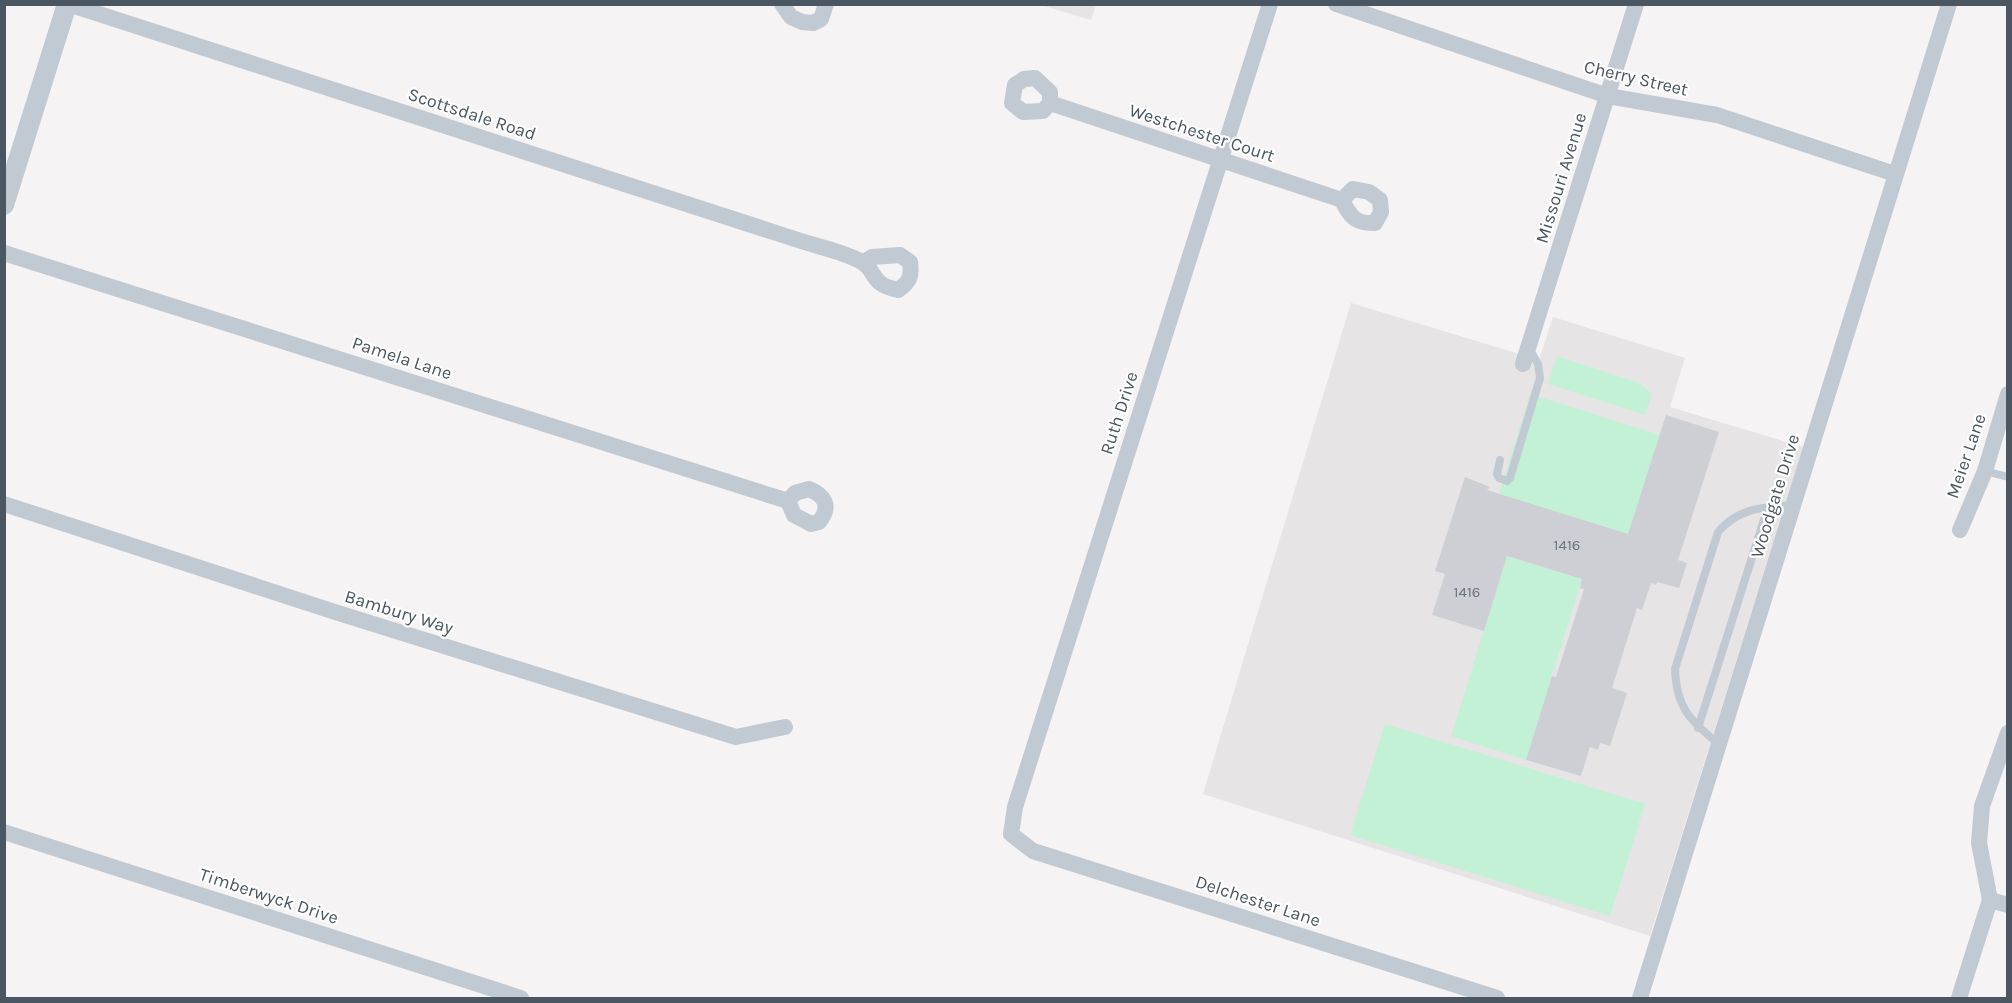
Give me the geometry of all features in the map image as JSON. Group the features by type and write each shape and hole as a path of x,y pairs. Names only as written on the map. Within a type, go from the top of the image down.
{"street":[{"path":"4,205 68,4"},
{"name":"Scottsdale Road","path":"68,4 864,262"},
{"path":"782,4 791,17 813,23 821,19 826,4"},
{"name":"Ruth Drive","path":"1011,834 1015,807 1270,4"},
{"name":"Cherry Street","path":"1336,4 1608,96 1717,115 1895,174"},
{"name":"Missouri Avenue","path":"1526,356 1636,4"},
{"name":"Woodgate Drive","path":"1640,999 1949,4"},
{"name":"Westchester Court","path":"1050,103 1342,200"},
{"name":"Pamela Lane","path":"4,253 788,501"},
{"name":"Meier Lane","path":"1960,530 1985,471 2007,394"},
{"name":"Bambury Way","path":"4,504 346,616 736,737 785,727"},
{"path":"1959,999 1990,900 1979,843 1982,806 2007,733"},
{"name":"Timberwyck Drive","path":"4,832 521,999"},
{"name":"Delchester Lane","path":"1011,834 1033,851 1497,999"},
{"path":"1990,900 2007,905"}],"lane":[{"path":"1500,460 1498,478 1507,481 1510,478 1540,378 1538,364 1526,356"},
{"path":"1985,471 2007,477"},
{"path":"1719,744 1689,721 1675,689 1675,669 1718,532 1729,519 1753,508 1793,505"},
{"path":"1698,728 1768,507"}],"shaded area":[{"path":"1096,4 1091,20 1041,5"},
{"path":"1351,303 1539,360 1553,317 1685,358 1670,407 1803,447 1650,936 1203,794"}],"green space":[{"path":"1557,356 1639,383 1652,394 1645,415 1548,384"},
{"path":"1530,394 1660,435 1628,534 1499,494"},
{"path":"1507,556 1582,579 1526,760 1451,736"},
{"path":"1385,724 1645,804 1610,916 1350,835"}],"building":[{"path":"1666,415 1719,432 1678,560 1687,563 1679,588 1657,582 1656,585 1651,583 1642,610 1637,608 1612,688 1627,693 1610,746 1600,743 1598,750 1590,747 1581,776 1526,760 1552,676 1556,677 1584,589 1580,588 1582,579 1507,556 1484,631 1432,615 1445,574 1435,571 1465,477 1490,487 1487,490 1628,534"}]}
